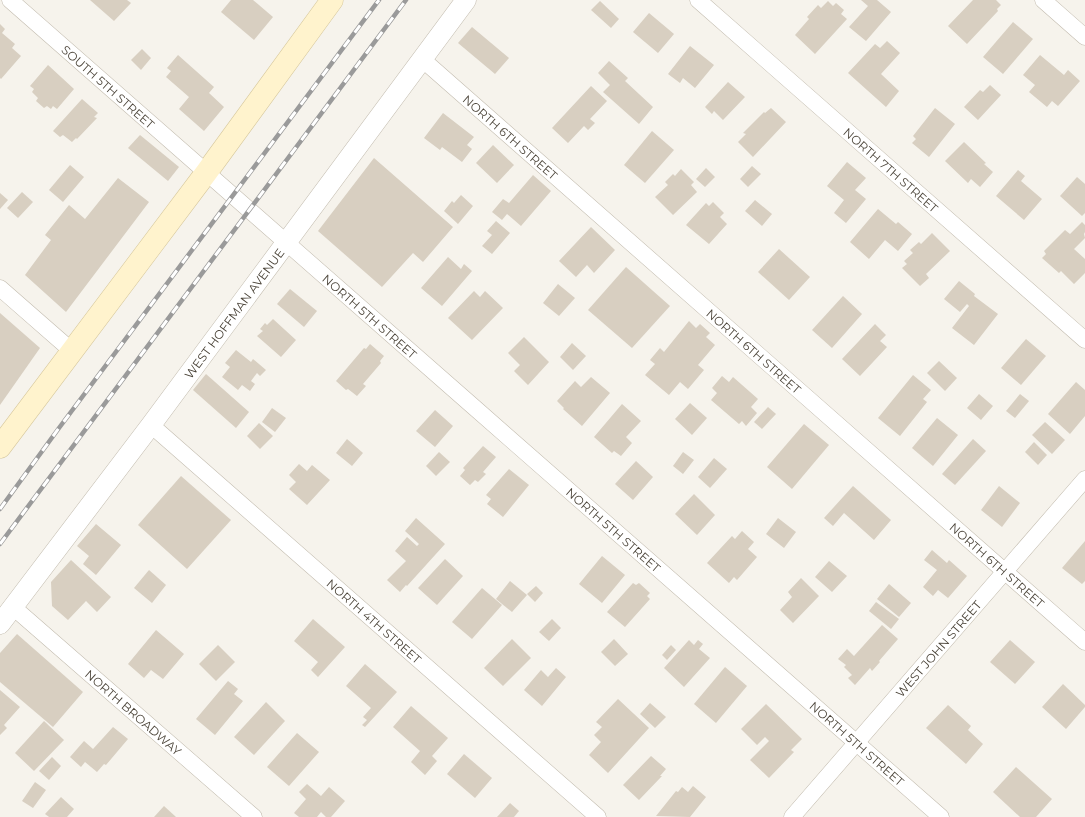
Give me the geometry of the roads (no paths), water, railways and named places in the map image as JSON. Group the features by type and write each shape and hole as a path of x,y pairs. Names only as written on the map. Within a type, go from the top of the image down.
{"main road":[{"path":"0,447 206,173 332,0"}],"street":[{"name":"SOUTH 5TH STREET","path":"10,0 285,243"},
{"name":"WEST HOFFMAN AVENUE","path":"0,624 151,425 466,0"},
{"name":"NORTH 7TH STREET","path":"698,0 1085,340"},
{"path":"1043,0 1085,37"},
{"name":"NORTH 6TH STREET","path":"422,59 1085,642"},
{"name":"NORTH 5TH STREET","path":"285,243 941,817"},
{"path":"0,288 72,351"},
{"name":"NORTH 4TH STREET","path":"151,425 598,817"},
{"name":"WEST JOHN STREET","path":"792,817 1085,480"},
{"name":"NORTH BROADWAY","path":"13,607 254,817"}],"railway":[{"path":"0,509 379,0"},
{"path":"0,544 406,0"}]}
